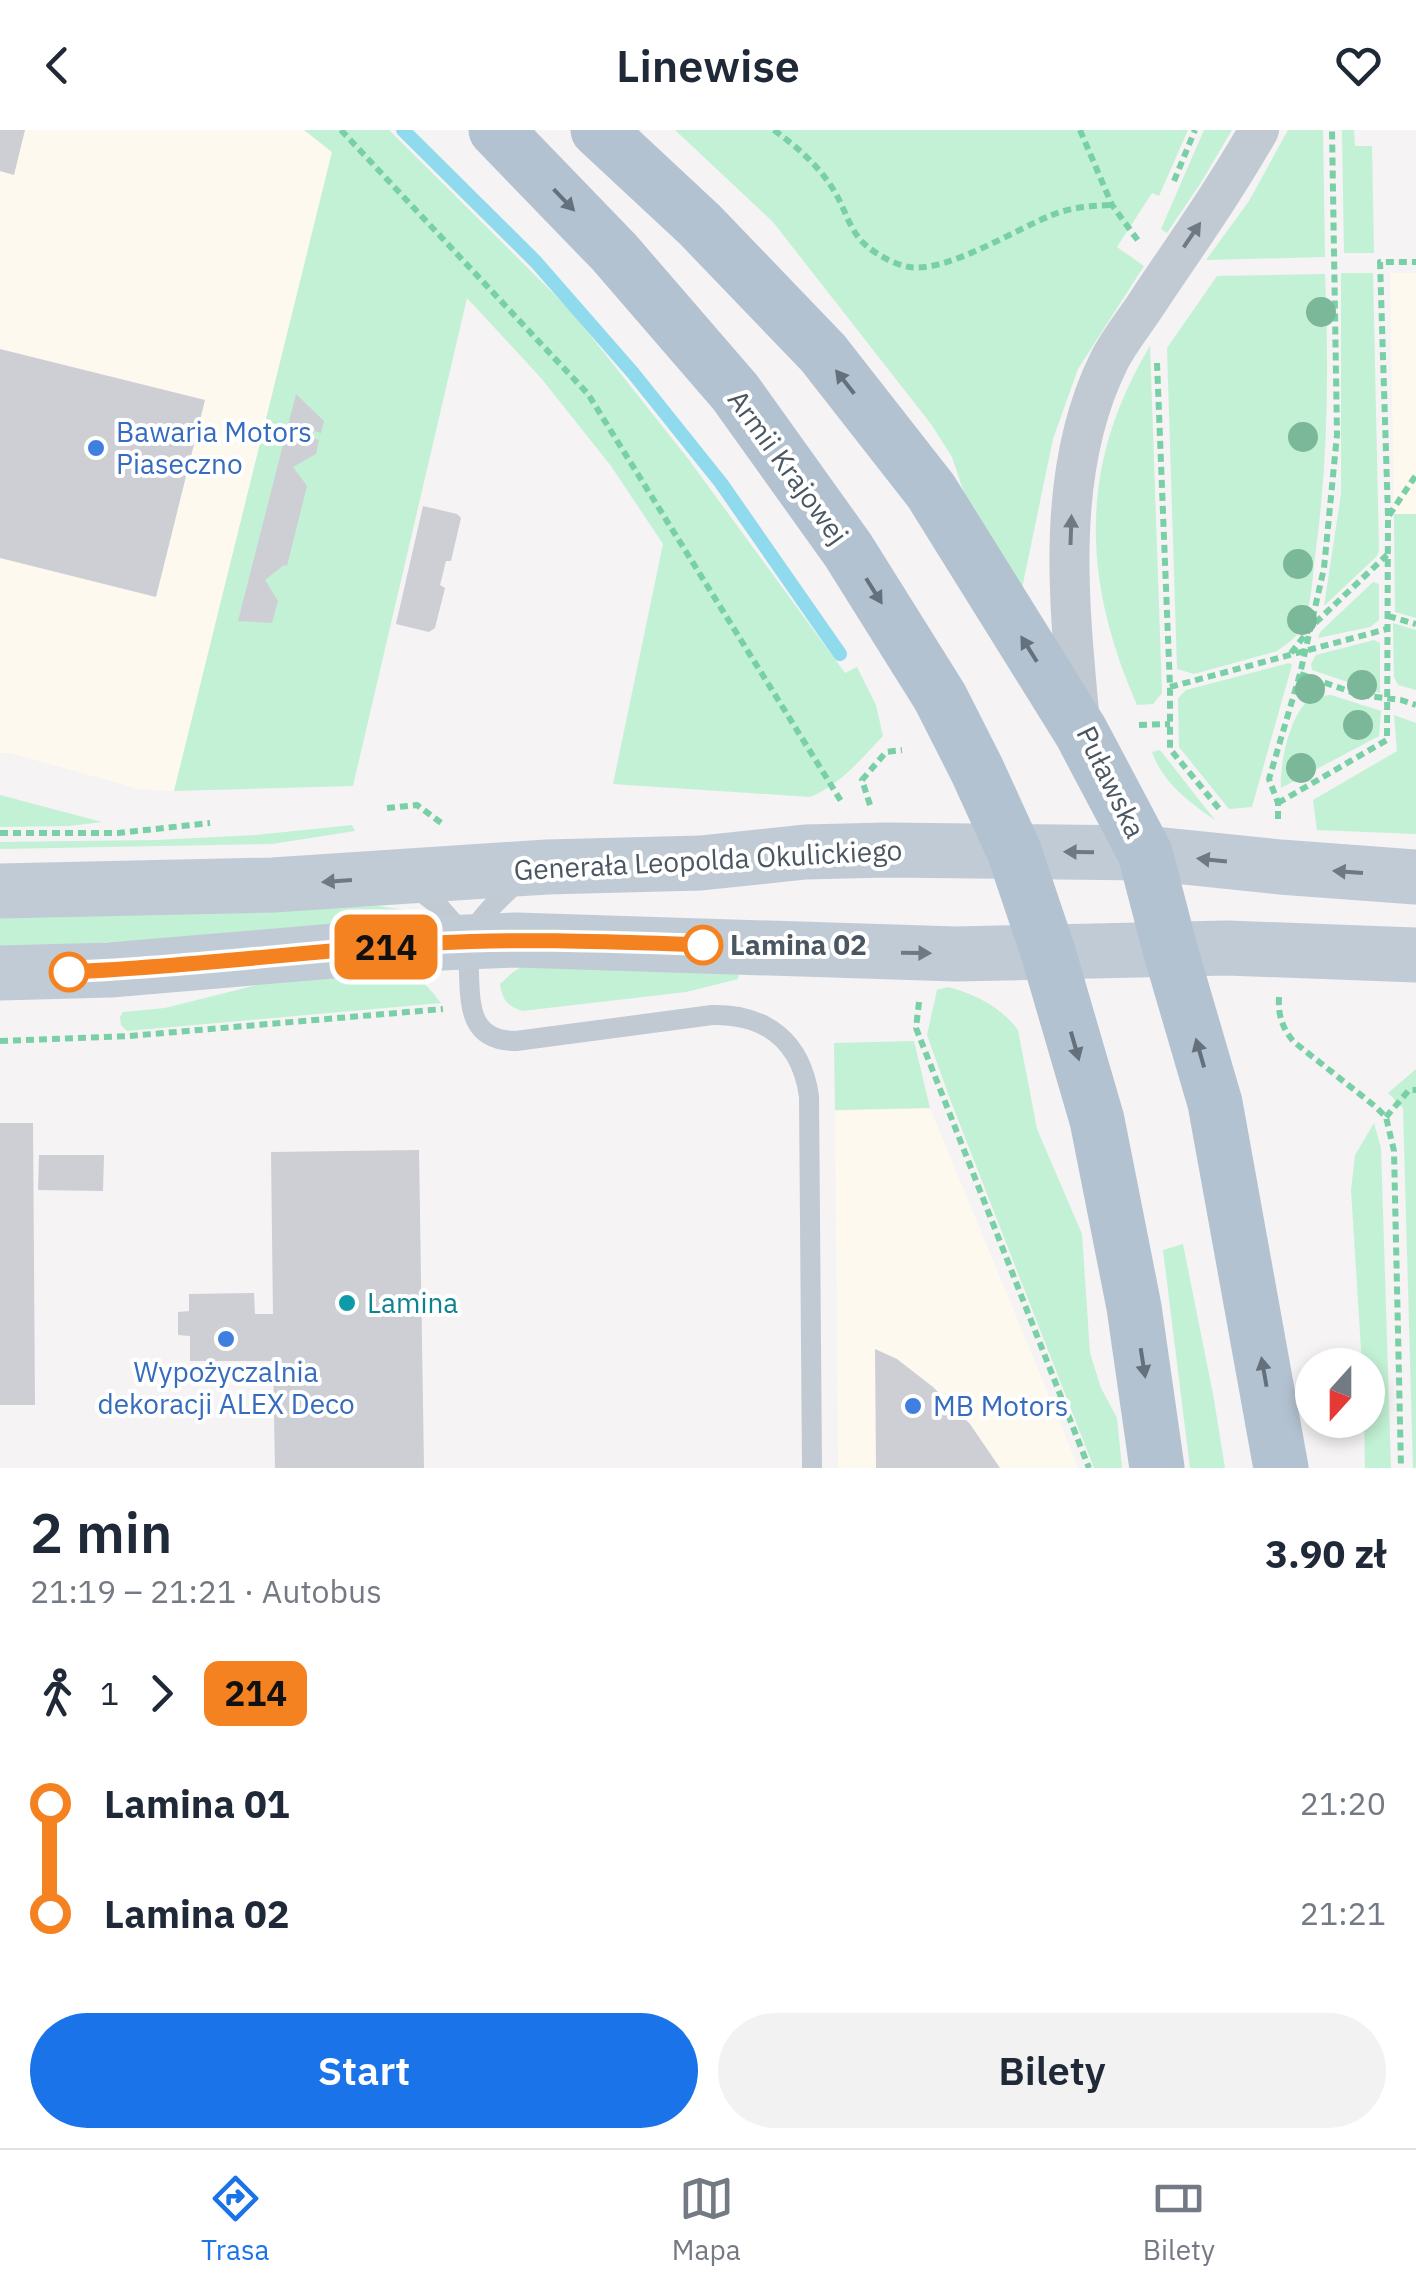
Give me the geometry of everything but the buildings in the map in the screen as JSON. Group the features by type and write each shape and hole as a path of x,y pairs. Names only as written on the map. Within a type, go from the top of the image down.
{"main road":[{"name":"Armii Krajowej","path":"496,130 614,252 735,392 848,550 940,697 1014,851"},
{"path":"598,130 700,224 823,353 930,491 1080,732"},
{"name":"Puławska","path":"1080,732 1145,853 1215,1103 1281,1468"},
{"path":"1014,851 1097,1120 1134,1308 1157,1468"},
{"name":"Generała Leopolda Okulickiego","path":"0,890 273,885 541,867 690,863 805,852 1145,853 1416,876"},
{"path":"0,973 110,970 469,942 562,940 956,954 1227,948 1416,954"}],"street":[{"name":"Puławska","path":"1080,732 1069,608 1072,516 1082,434 1110,361 1259,130"}],"lane":[{"path":"541,867 502,897 485,915 469,942 471,1010 478,1026 491,1036 516,1041 730,1015 764,1025 790,1048 806,1079 812,1468"},
{"path":"393,877 437,904 469,942"}],"path":[{"path":"341,130 588,394 841,802"},
{"path":"774,130 803,152 834,190 847,221 864,244 880,256 910,267 931,266 965,254 1053,214 1085,206 1112,205"},
{"path":"1080,130 1112,205 1145,251 1169,270"},
{"path":"1167,197 1195,130"},
{"path":"1332,130 1337,435 1324,568 1300,674 1269,779 1278,803 1387,740 1389,554 1380,262 1416,262"},
{"path":"1156,344 1170,749 1226,818"},
{"path":"1388,517 1416,475"},
{"path":"1290,654 1312,626 1389,554"},
{"path":"1388,616 1416,624"},
{"path":"1170,687 1388,629"},
{"path":"1300,674 1360,695 1416,705"},
{"path":"1140,725 1170,724"},
{"path":"862,780 886,752 902,750"},
{"path":"387,808 417,806 448,828"},
{"path":"0,833 118,833 210,823"},
{"path":"921,988 916,1028 1089,1468"},
{"path":"1280,991 1283,1029 1386,1118 1394,1151 1402,1468"},
{"path":"1386,1118 1409,1090 1416,1090"}],"shaded area":[{"path":"0,130 304,130 332,152 174,791 139,789 0,753"},
{"path":"1390,273 1416,273 1416,514 1394,514"},
{"path":"930,1108 1078,1468 838,1468 835,1111"}],"green space":[{"path":"304,130 389,130 571,311 689,460 845,673 857,667 876,705 883,736 840,778 810,797 613,784 663,544 611,466 541,378 467,298 353,786 174,791 332,152"},
{"path":"675,130 1188,130 1159,196 1152,193 1117,247 1144,266 1078,369 1053,439 1020,598 978,534 952,457 931,424 773,222"},
{"path":"1204,130 1232,130 1167,233 1161,229"},
{"path":"1288,130 1323,130 1325,257 1206,260 1249,201"},
{"path":"1342,130 1354,130 1355,146 1372,146 1374,253 1344,253"},
{"path":"1341,273 1373,273 1379,550 1324,606 1341,494"},
{"path":"1325,274 1325,451 1311,591 1303,625 1277,651 1194,674 1177,669 1167,348 1217,276"},
{"path":"1150,346 1162,693 1153,704 1137,705 1106,613 1096,523 1110,435"},
{"path":"1394,514 1416,514 1416,618 1395,612"},
{"path":"1373,582 1379,584 1379,620 1370,627 1318,638 1320,632"},
{"path":"1393,623 1416,630 1416,690 1398,685 1394,677"},
{"path":"1374,640 1380,643 1380,693 1312,670 1316,655"},
{"path":"1292,665 1252,807 1229,809 1179,747 1178,698 1186,690"},
{"path":"1331,695 1381,711 1379,736 1281,788 1284,752 1299,712 1314,697"},
{"path":"1394,715 1416,723 1416,834 1317,830 1313,800 1397,751"},
{"path":"1160,750 1215,820 1170,782 1152,752"},
{"path":"0,795 102,822 0,827"},
{"path":"352,825 355,831 272,844 0,849 0,842 156,840"},
{"path":"377,906 407,910 405,918 172,939 0,948 0,916"},
{"path":"525,965 739,973 738,979 686,992 522,1011 506,1001 500,984"},
{"path":"400,973 424,984 441,1003 127,1031 121,1025 123,1012 165,1008 261,984"},
{"path":"948,987 987,1002 1018,1030 1037,1129 1082,1234 1090,1353 1101,1388 1117,1418 1122,1468 1094,1468 950,1099 927,1035 937,990"},
{"path":"914,1041 930,1108 835,1110 834,1043"},
{"path":"1416,1069 1413,1468 1403,1108 1388,1093"},
{"path":"1374,1123 1381,1148 1391,1468 1365,1468 1364,1438 1385,1438 1385,1348 1361,1348 1351,1190 1355,1155"},
{"path":"1183,1244 1225,1468 1190,1468 1163,1250"}],"waterway":[{"path":"403,130 536,262 633,373 721,483 840,654"}],"bus line":[{"name":"214","path":"69,972 493,940 703,945"}],"place":[{"name":"Bawaria Motors Piaseczno","path":"96,448"},
{"name":"Lamina 02","path":"703,945"},
{"name":"Lamina","path":"347,1303"},
{"name":"Wypożyczalnia dekoracji ALEX Deco","path":"226,1339"},
{"name":"MB Motors","path":"913,1406"}]}
